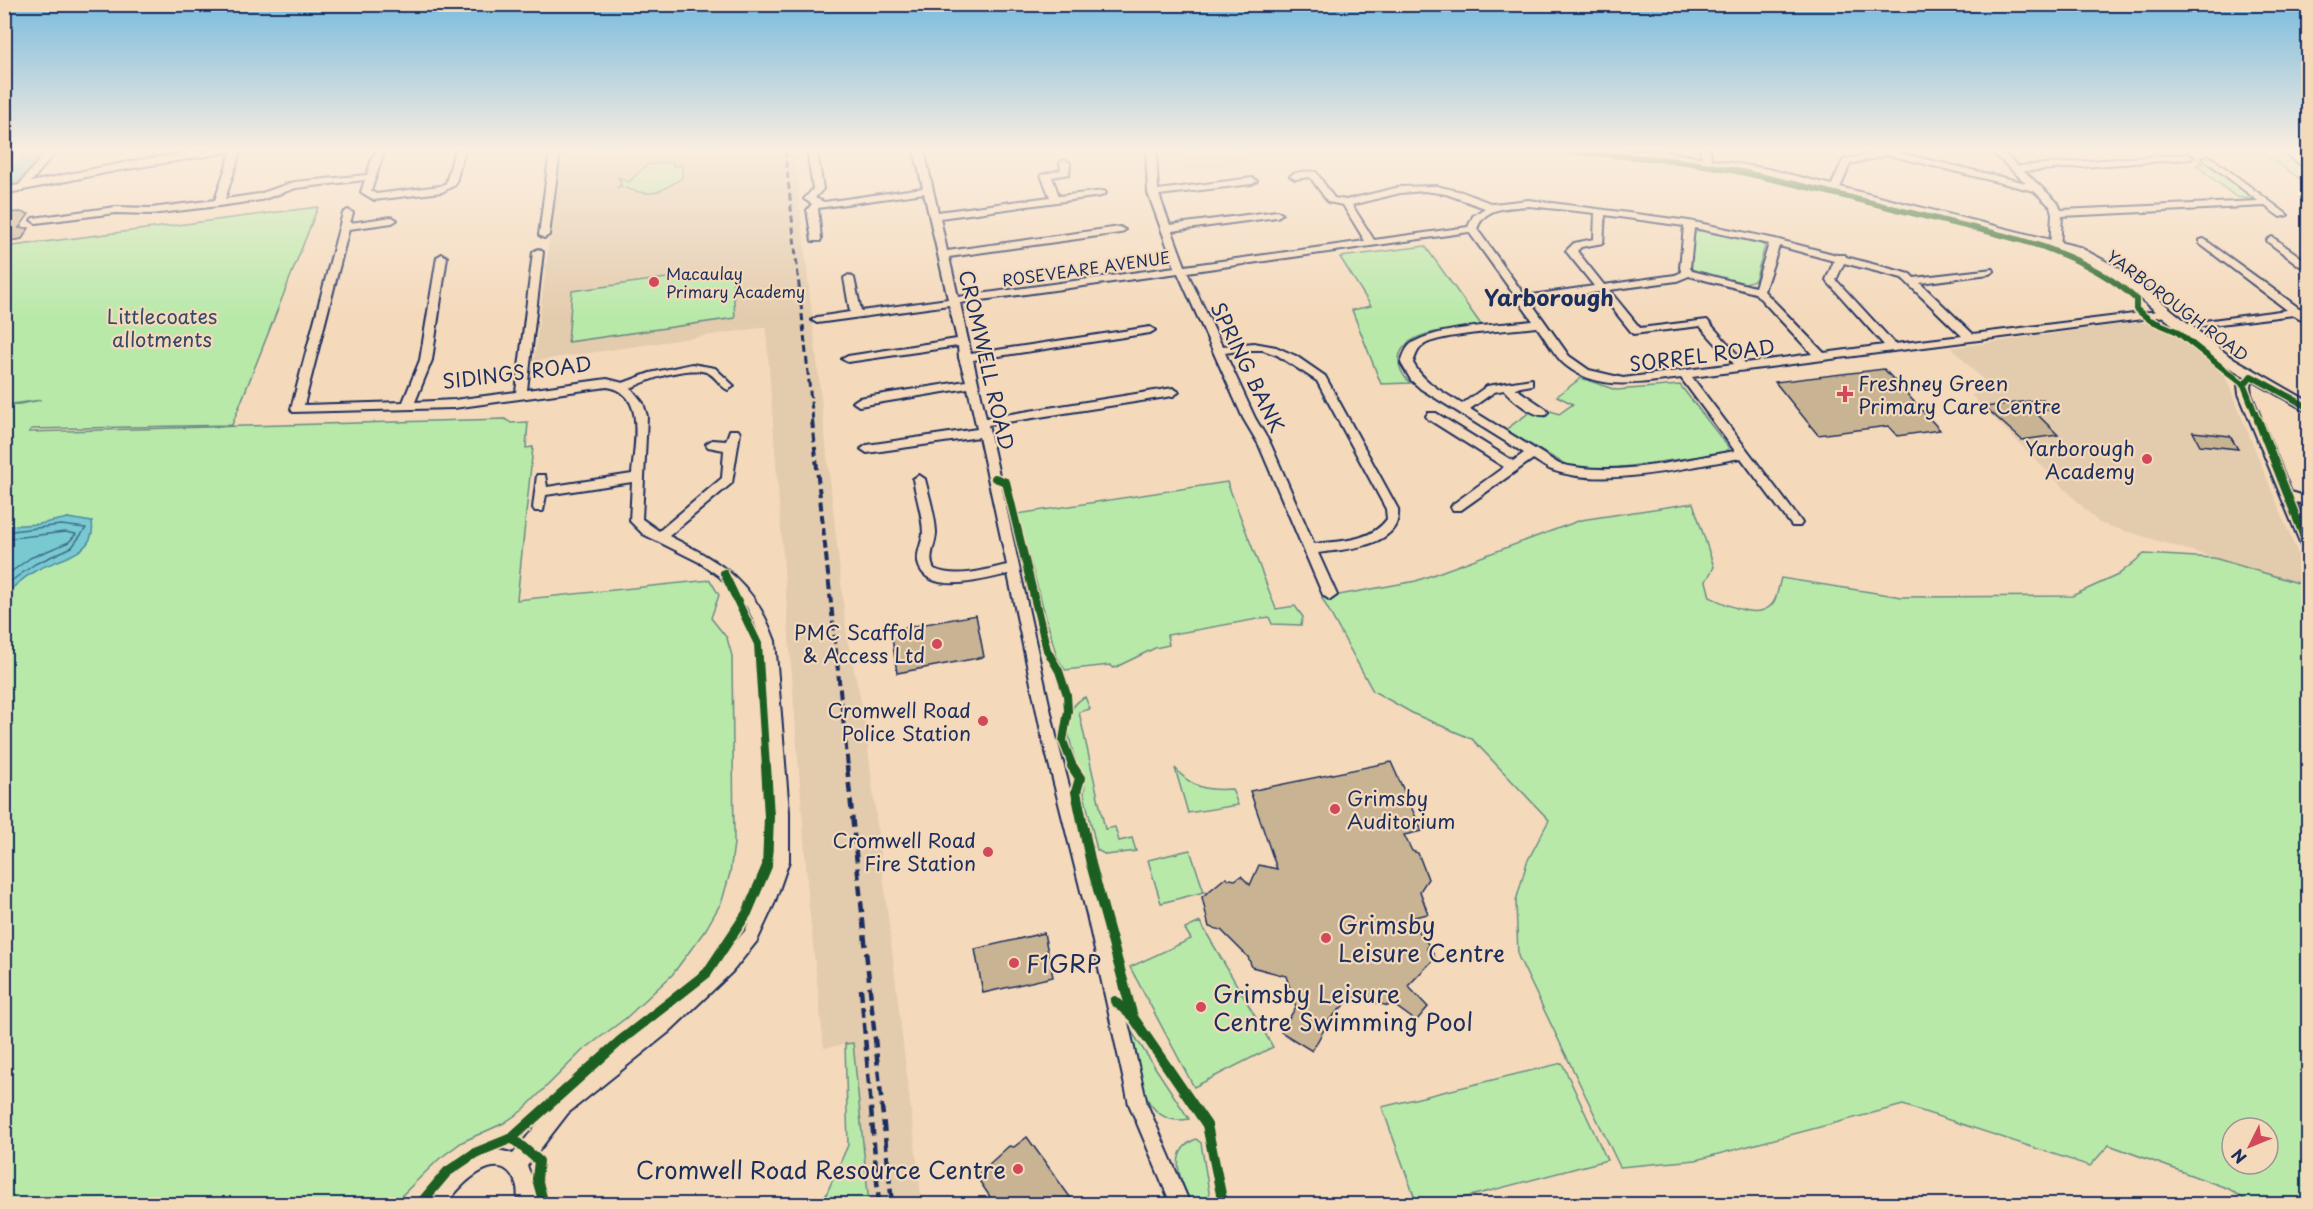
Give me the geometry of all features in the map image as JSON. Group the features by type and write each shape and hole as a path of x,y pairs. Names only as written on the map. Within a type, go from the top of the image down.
{"main road":[{"name":"YARBOROUGH ROAD","path":"1896,206 2055,246 2106,265 2182,327 2251,376 2308,407"}],"street":[{"path":"36,220 122,210 146,212 191,206"},
{"path":"544,235 548,206"},
{"path":"816,238 812,210 817,206"},
{"name":"CROMWELL ROAD","path":"931,206 961,342 983,427 1049,736 1095,915 1138,1104 1180,1204"},
{"path":"933,216 1002,206"},
{"name":"SPRING BANK","path":"1157,206 1181,269 1248,418 1265,445 1330,595"},
{"path":"1348,206 1371,242"},
{"path":"1472,229 1476,218 1496,206"},
{"path":"1554,206 1689,224 1889,270 1912,281 1972,339"},
{"path":"2055,206 2055,246"},
{"path":"2057,213 2195,206"},
{"path":"2272,206 2283,215"},
{"path":"1600,211 1599,242 1578,245 1571,251 1637,332 1703,322 1743,368"},
{"name":"SIDINGS ROAD","path":"348,213 297,409 454,404 607,383 624,387"},
{"path":"1165,229 1277,214"},
{"path":"345,227 392,220"},
{"path":"1688,273 1685,268 1689,224"},
{"name":"ROSEVEARE AVENUE","path":"817,320 1472,229"},
{"name":"SORREL ROAD","path":"1472,229 1565,358 1597,377 1634,382 2166,313"},
{"path":"942,255 1120,230"},
{"path":"2272,240 2308,267"},
{"path":"1759,291 1775,242"},
{"path":"2204,242 2303,311 2308,320"},
{"path":"521,395 538,252"},
{"path":"407,406 426,360 442,257"},
{"path":"1840,257 1831,280 1893,349"},
{"path":"1912,281 1989,271"},
{"path":"1523,299 1677,278 1688,273 1759,291 1822,358"},
{"path":"849,278 855,314"},
{"path":"2182,327 2303,311"},
{"path":"1540,323 1432,338 1412,349 1407,363 1415,377 1462,409 1562,470 1595,475 1743,454"},
{"path":"965,358 1150,330"},
{"path":"848,359 961,342"},
{"path":"1219,350 1256,345 1269,346 1279,350 1318,376 1325,384 1392,509 1393,519 1383,533 1371,539 1310,549"},
{"path":"516,1165 562,1107 663,1026 726,966 751,936 766,904 781,861 781,812 768,641 761,621 752,604 724,573 704,559 660,537 636,521 641,416 636,401 624,387 648,377 704,368 714,372 728,386"},
{"path":"1685,376 1796,523"},
{"path":"2251,376 2244,385 2245,393 2308,547"},
{"path":"1462,409 1491,389 1528,382"},
{"path":"859,402 972,384"},
{"path":"1507,386 1515,395 1542,412"},
{"path":"867,449 1173,392"},
{"path":"1432,416 1512,466"},
{"path":"660,537 728,480 730,448 734,433"},
{"path":"712,444 722,444 730,448"},
{"path":"1456,507 1532,453"},
{"path":"540,492 637,477"},
{"path":"540,508 541,478"},
{"path":"919,479 930,531 923,552 926,571 932,576 950,579 1014,568"},
{"path":"2288,495 2308,501"},
{"path":"436,1204 448,1184 472,1165 496,1160 516,1165 527,1181 527,1204"}],"shaded area":[{"path":"554,206 800,206 847,638 864,715 922,1204 869,1204 853,1043 824,1048 809,906 766,327 534,361"},
{"name":"Yarborough Academy","path":"2137,322 2154,324 2171,330 2224,374 2308,579 2308,586 2099,523 1971,395 1993,390 1952,348"}],"green space":[{"name":"Littlecoates allotments","path":"318,207 232,425 31,429 29,432 505,419 511,423 528,422 526,448 533,447 517,600 710,580 719,595 711,618 727,638 732,656 734,843 730,873 722,901 706,929 672,975 626,1018 582,1051 523,1110 504,1123 462,1142 439,1159 396,1201 388,1204 5,1204 4,407 41,400 5,405 5,247"},
{"path":"1706,230 1756,241 1765,246 1755,280 1742,284 1695,272 1690,267 1695,231"},
{"path":"1425,246 1482,326 1434,332 1411,341 1403,348 1399,358 1402,372 1410,383 1381,384 1352,310 1371,306 1340,257"},
{"path":"732,269 735,318 568,342 572,291"},
{"path":"1581,378 1616,390 1680,385 1729,448 1723,453 1602,470 1570,467 1505,430 1533,410 1543,416 1551,411 1559,414 1573,404 1557,396"},
{"path":"1227,482 1276,609 1295,606 1303,617 1301,625 1272,624 1269,617 1167,635 1169,645 1155,648 1114,668 1110,665 1065,670 1057,657 1017,514"},
{"path":"1693,503 1714,567 1706,581 1710,597 1746,610 1764,610 1771,605 1776,597 1781,578 1902,597 2072,596 2118,575 2144,554 2214,558 2308,586 2308,1204 2251,1204 2229,1189 2109,1145 2090,1166 1903,1105 1696,1160 1620,1167 1518,956 1516,901 1527,862 1549,820 1472,739 1414,714 1373,691 1322,598 1416,581 1581,520"},
{"path":"1085,697 1090,709 1079,712 1105,829 1115,827 1119,841 1132,838 1136,851 1106,855 1097,850 1084,794 1084,780 1070,742 1068,724 1072,709"},
{"path":"1175,768 1187,780 1200,787 1232,789 1238,805 1188,813"},
{"path":"1190,850 1204,892 1161,903 1148,860"},
{"name":"Grimsby Leisure Centre Swimming Pool","path":"1200,922 1273,1047 1194,1087 1130,967 1191,939 1185,929"},
{"path":"1126,1023 1189,1119 1172,1119 1159,1114 1149,1103 1137,1072"},
{"path":"853,1043 869,1204 822,1204 848,1145 845,1044"},
{"path":"1562,1063 1607,1160 1440,1204 1417,1204 1382,1107"},
{"path":"1196,1139 1201,1143 1211,1204 1192,1204 1181,1178 1178,1160 1181,1152"}],"water":[{"path":"68,518 92,522 92,533 88,542 73,554 31,573 5,594 5,526 39,524"}],"building":[{"path":"4,213 29,214 19,228 29,228 22,239 11,241 4,250"},
{"name":"Freshney Green Primary Care Centre","path":"1884,369 1940,430 1897,436 1888,426 1818,435 1775,382"},
{"path":"2043,399 2054,409 2035,412 2058,435 2022,440 1985,407"},
{"path":"2193,432 2230,436 2238,449 2200,445"},
{"name":"PMC Scaffold & Access Ltd","path":"976,615 984,657 897,673 891,630"},
{"name":"Grimsby Leisure Centre","path":"1391,762 1422,831 1404,835 1412,851 1418,853 1428,879 1420,891 1428,914 1414,917 1419,932 1428,944 1427,950 1432,951 1435,958 1408,986 1428,1007 1416,1021 1391,1003 1388,1006 1353,996 1330,1019 1312,1051 1281,1032 1296,1007 1286,976 1252,967 1248,957 1221,930 1209,927 1202,897 1225,878 1235,880 1241,876 1250,885 1259,865 1277,869 1250,791"},
{"name":"F1GRP","path":"1044,933 1053,977 983,993 975,949"},
{"name":"Cromwell Road Resource Centre","path":"1027,1137 1075,1204 995,1204 976,1176 1009,1146 1014,1147"}],"railway":[{"path":"791,206 813,421"},
{"path":"812,420 848,767"},
{"path":"847,766 892,1204"},
{"path":"861,989 879,1204"}],"cycle path":[{"path":"1887,206 2030,242 2087,264 2124,288 2136,299 2136,309 2150,320 2176,331 2244,385"},
{"path":"2308,407 2251,376 2244,385 2308,547"},
{"path":"995,478 1006,482 1047,650 1065,687 1068,703 1063,735 1066,752 1080,778 1076,792 1091,864 1133,1017"},
{"path":"420,1204 447,1172 475,1153 512,1138 620,1041 707,973 747,913 767,866 769,817 758,644 724,573"},
{"path":"1115,1001 1133,1017 1207,1125 1223,1204"},
{"path":"512,1138 539,1161 537,1179 544,1204"}],"place":[{"name":"Macaulay Primary Academy","path":"654,282"},
{"name":"Freshney Green Primary Care Centre","path":"1845,394"},
{"name":"Yarborough Academy","path":"2147,459"},
{"name":"PMC Scaffold & Access Ltd","path":"937,644"},
{"name":"Cromwell Road Police Station","path":"983,721"},
{"name":"Grimsby Auditorium","path":"1335,809"},
{"name":"Cromwell Road Fire Station","path":"988,852"},
{"name":"Grimsby Leisure Centre","path":"1326,938"},
{"name":"F1GRP","path":"1014,963"},
{"name":"Grimsby Leisure Centre Swimming Pool","path":"1201,1007"},
{"name":"Cromwell Road Resource Centre","path":"1018,1169"}],"district":[{"name":"Yarborough","path":"1549,296"}]}
